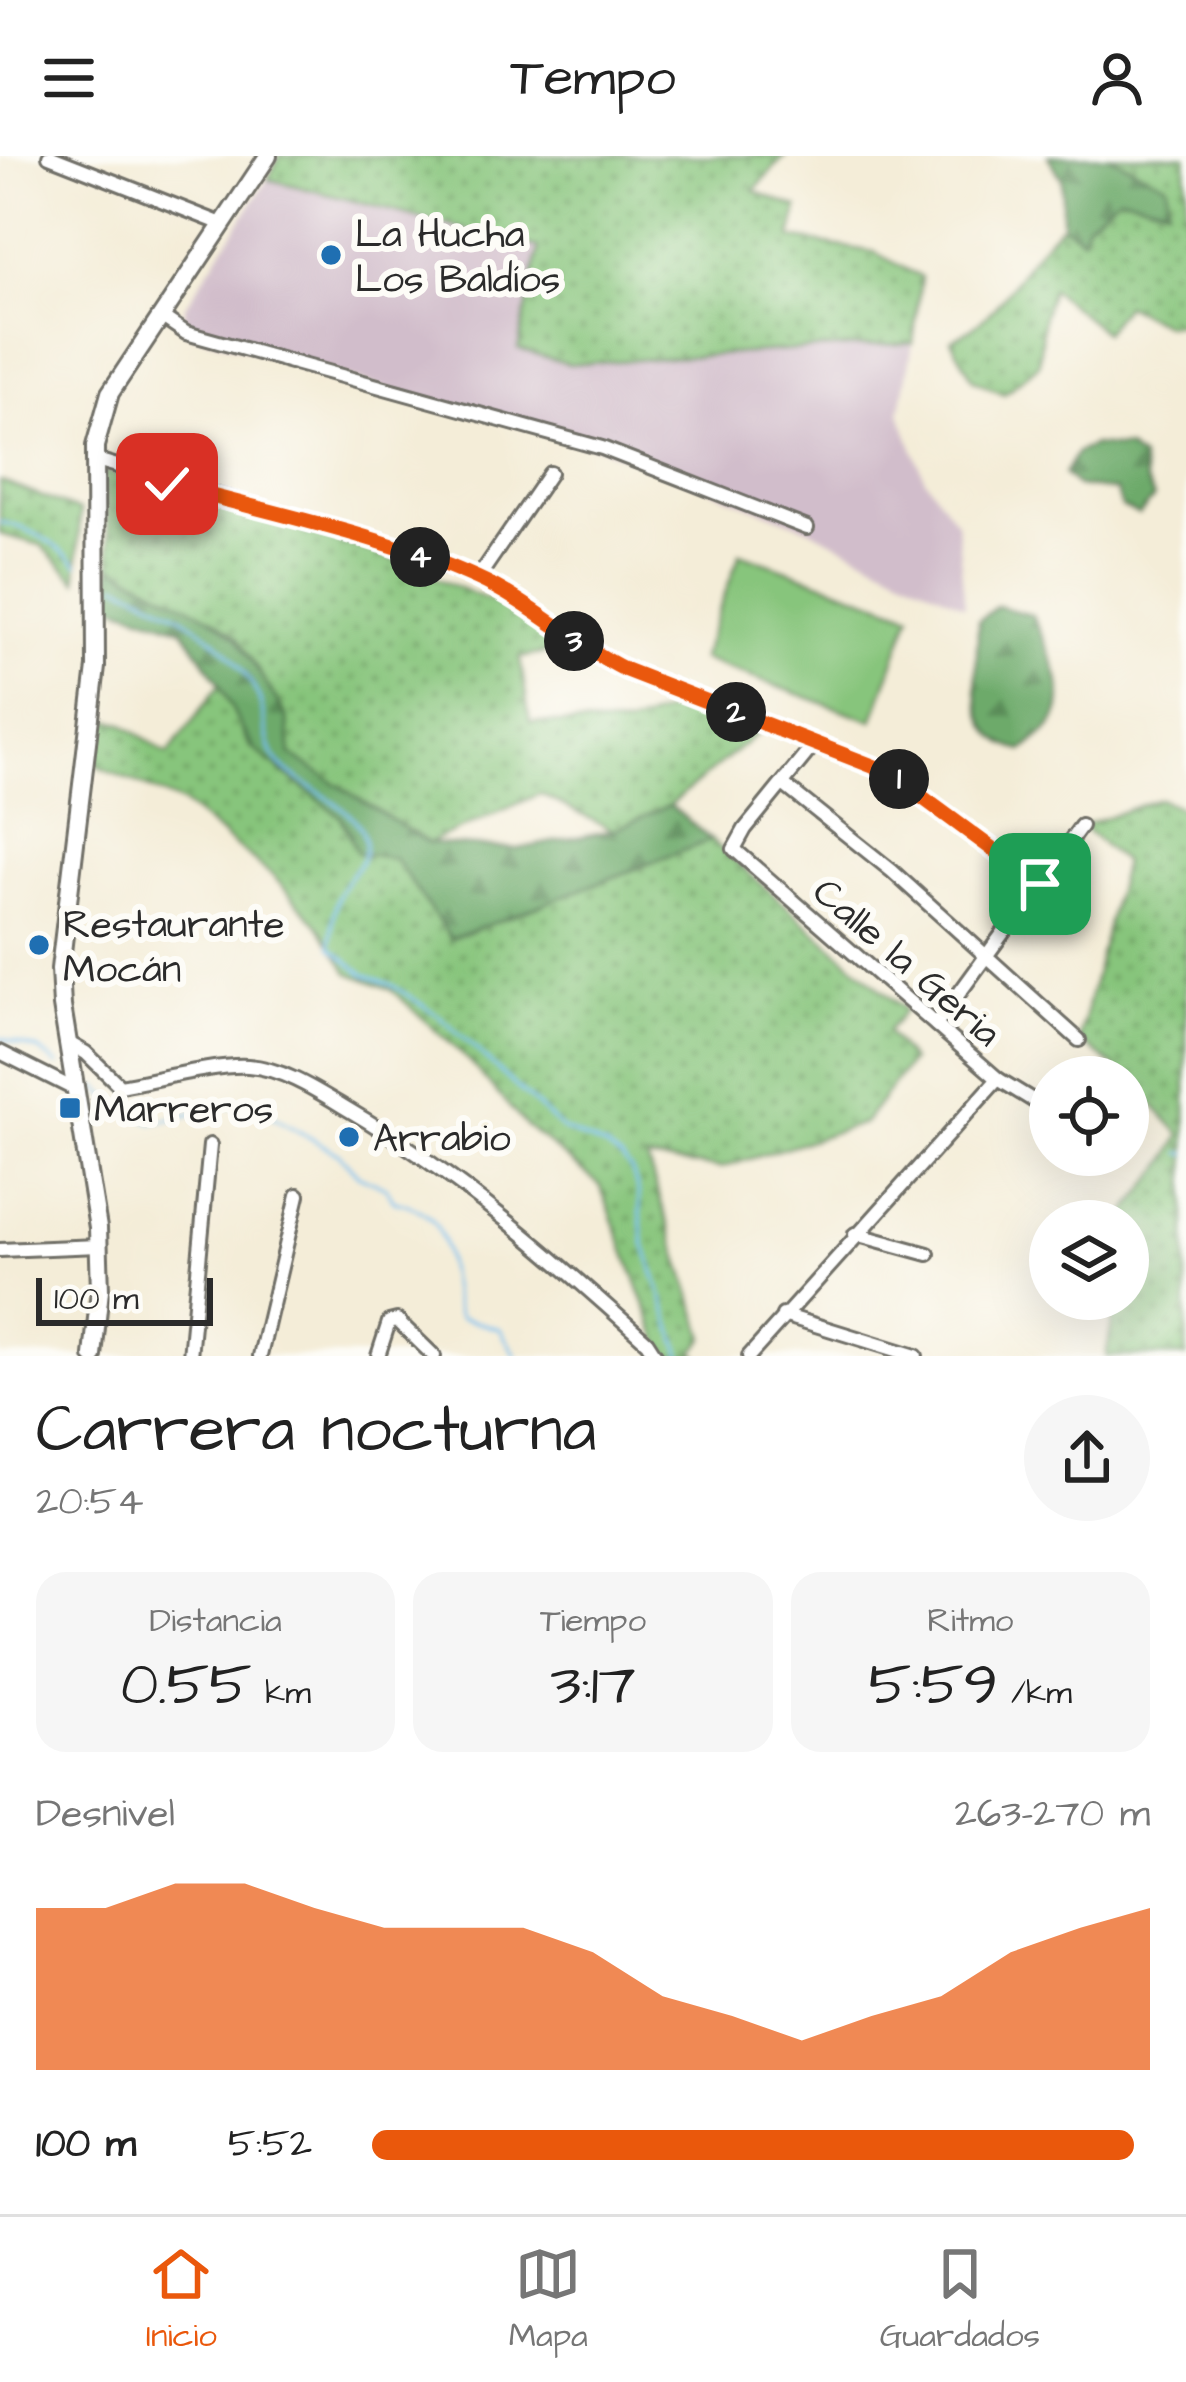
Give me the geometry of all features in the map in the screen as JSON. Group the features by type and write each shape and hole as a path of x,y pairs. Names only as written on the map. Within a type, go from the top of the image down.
{"main road":[{"path":"93,1356 99,1246 62,1006 62,936 96,667 93,459 110,393 268,156"}],"street":[{"path":"49,156 222,224"},
{"path":"161,316 186,333 602,448 807,528"},
{"path":"93,459 374,541 478,578 532,609 589,652 626,670 888,772 1040,884"},
{"path":"478,578 550,473"},
{"path":"783,784 816,742"},
{"name":"Calle la Geria","path":"1029,1098 998,1078 734,849 783,784 892,871 1079,1040"},
{"path":"936,1025 1081,826"},
{"path":"68,1042 120,1086 247,1066 277,1072 330,1099 416,1150 558,1261 647,1342 656,1356"},
{"path":"0,1052 74,1089"},
{"path":"749,1356 998,1078"},
{"path":"190,1356 210,1145"},
{"path":"260,1356 298,1195"},
{"path":"854,1234 928,1254"},
{"path":"0,1250 99,1246"},
{"path":"782,1315 916,1356"},
{"path":"378,1356 389,1322 397,1320 433,1356"}],"shaded area":[{"path":"268,179 540,248 518,348 569,364 913,343 900,413 925,479 957,523 965,606 807,528 602,448 186,333 184,308"}],"green space":[{"path":"280,156 785,156 754,191 798,208 791,238 874,252 921,277 913,343 569,364 518,349 539,248 268,179"},
{"path":"1048,156 1108,156 1167,184 1168,207 1119,196 1087,223 1082,238 1062,225 1062,179"},
{"path":"1108,156 1186,156 1186,322 1166,325 1125,305 1104,332 1051,289 1043,316 1039,364 1004,394 973,379 951,340 985,317 1062,225 1082,237 1086,223 1119,196 1133,167"},
{"path":"1094,445 1126,448 1141,459 1154,498 1139,515 1121,507 1116,491 1077,486 1064,474 1077,452"},
{"path":"104,471 379,554 496,603 565,649 520,658 530,722 627,726 684,705 759,732 670,805 613,830 540,794 428,843 291,755 287,717 237,637 111,565"},
{"path":"0,481 80,511 77,581 41,545 0,534"},
{"path":"740,553 911,614 873,721 701,659"},
{"path":"111,565 211,618 237,638 287,717 291,755 428,843 518,849 613,830 670,805 711,840 451,939 394,858 357,853 341,817 250,746 220,684 183,629 112,605"},
{"path":"997,606 1032,615 1061,692 1057,717 1023,751 1004,744 991,732 978,700 978,621"},
{"path":"220,684 250,746 342,817 358,852 394,858 451,939 711,840 905,1010 887,1032 911,1061 864,1123 721,1168 647,1159 705,1337 694,1352 698,1356 665,1356 600,1185 526,1126 469,1061 391,989 349,973 318,925 273,876 182,803 96,765 103,719 122,723 168,754"},
{"path":"1159,799 1186,810 1186,1356 1106,1356 1112,1320 1149,1320 1149,1200 1136,1200 1181,1135 1149,1100 1149,1056 1100,1056 1079,1040 1123,862 1081,826"}],"waterway":[{"path":"0,522 42,538 78,565"},
{"path":"118,584 180,615 233,658 258,696 275,758 342,808 362,831 364,851 337,899 331,947 364,974 392,985 438,1015 562,1129 607,1148 632,1171 644,1243 682,1356"},
{"path":"0,1038 39,1050 58,1065"},
{"path":"97,1087 121,1108 153,1123 252,1105 339,1154 358,1175 386,1188 394,1201 429,1218 444,1246 459,1317 500,1329 516,1356"},
{"path":"1181,1153 1186,1154"}],"place":[{"name":"La Hucha Los Baldíos","path":"331,255"},
{"name":"Restaurante Mocán","path":"39,945"},
{"name":"Marreros","path":"70,1108"},
{"name":"Arrabio","path":"349,1137"}],"route":[{"path":"167,484 374,541 478,578 532,609 589,652 626,670 888,772 1040,884"}]}
